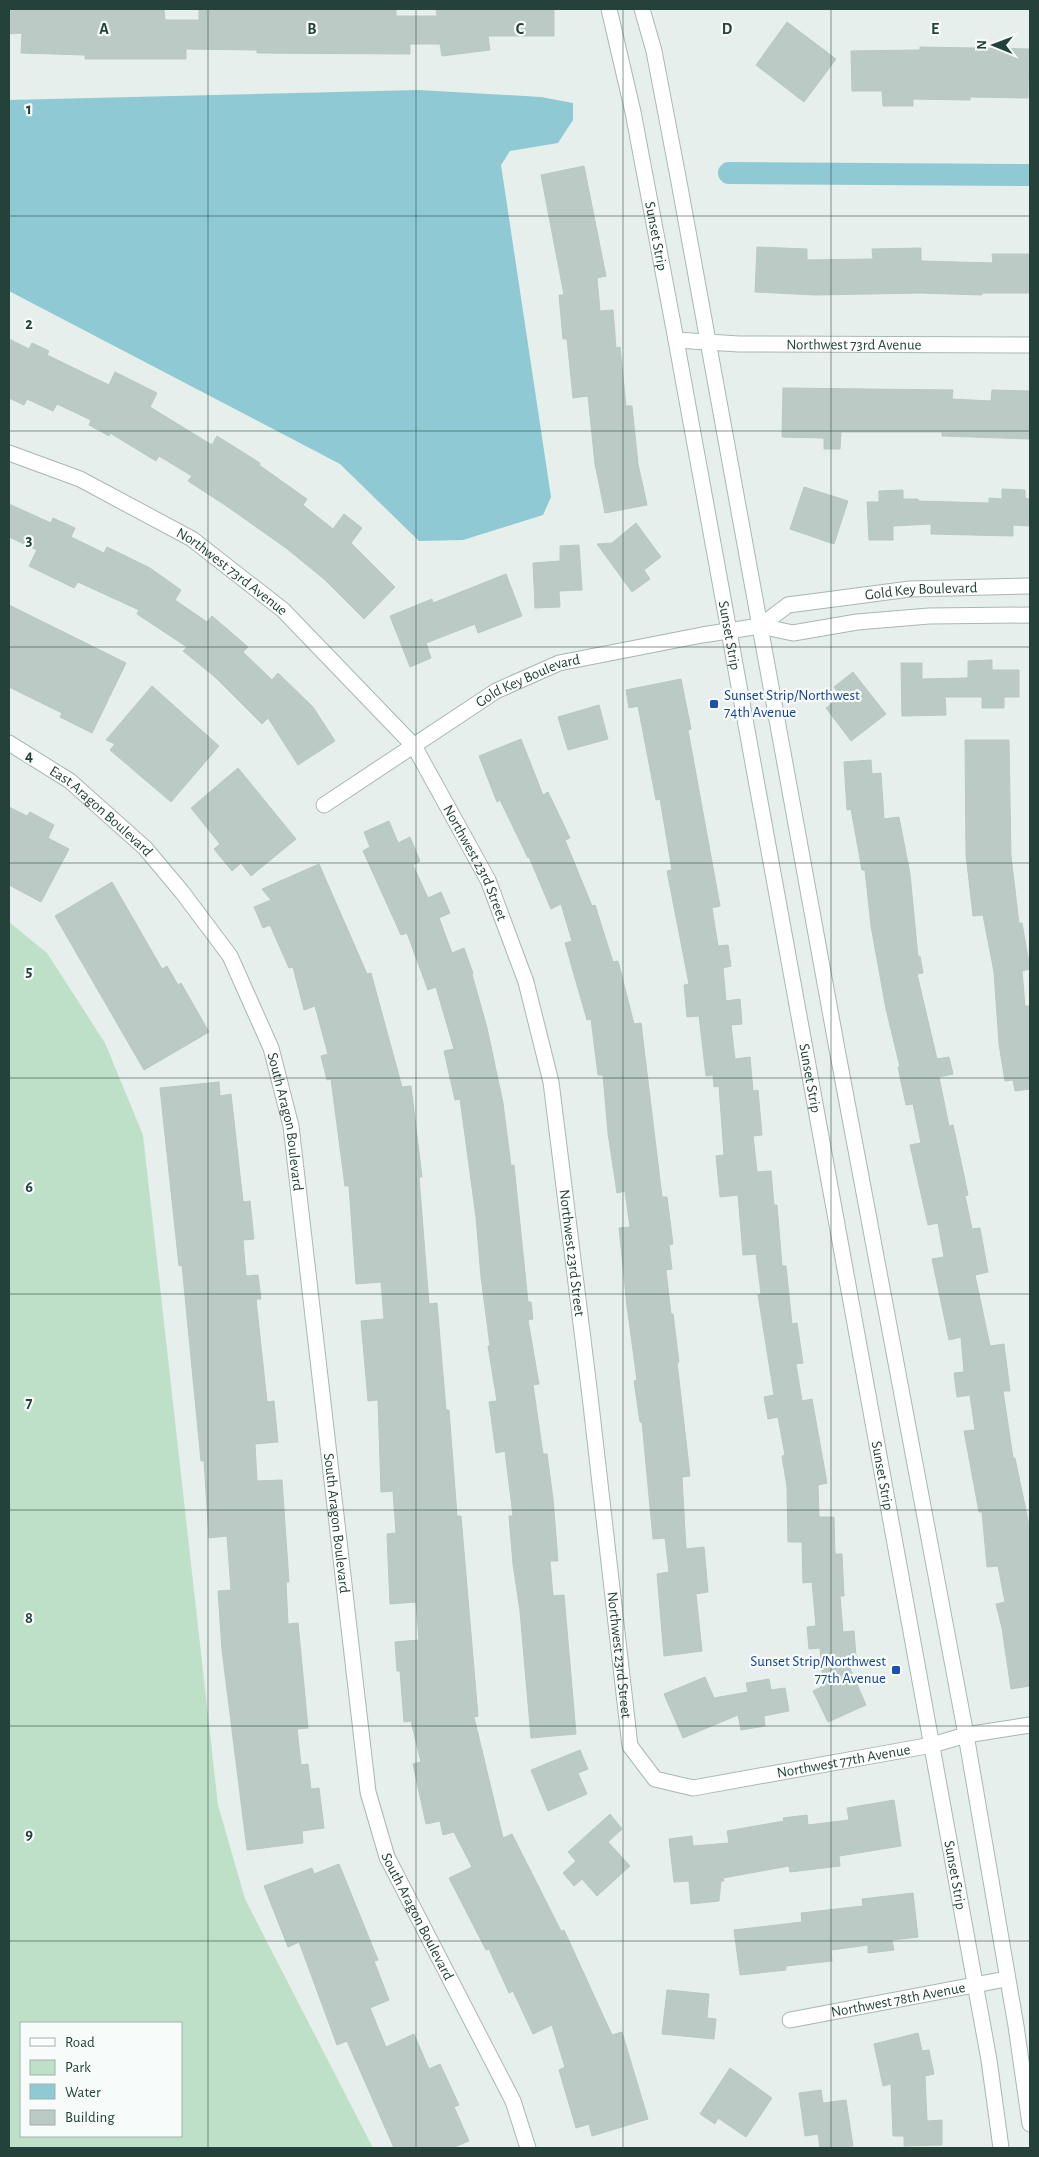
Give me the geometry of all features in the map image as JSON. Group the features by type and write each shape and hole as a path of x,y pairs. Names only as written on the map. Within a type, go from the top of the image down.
{"street":[{"name":"Sunset Strip","path":"609,9 633,112 676,340 975,1984 1001,2148"},
{"path":"642,9 661,84 966,1735 1006,1979 1016,2026 1030,2124"},
{"name":"Northwest 73rd Avenue","path":"676,340 709,342 1030,345"},
{"name":"Northwest 73rd Avenue","path":"9,453 80,479 192,539 283,610 414,746"},
{"name":"Gold Key Boulevard","path":"760,626 788,605 910,589 1030,586"},
{"name":"Gold Key Boulevard","path":"324,805 496,691 559,663 760,626 793,633 857,622 911,618 1030,615"},
{"name":"East Aragon Boulevard","path":"9,743 70,781 145,848 182,892"},
{"name":"Northwest 23rd Street","path":"414,746 488,880 526,982 551,1082 589,1386 630,1746 655,1779"},
{"name":"South Aragon Boulevard","path":"182,892 230,956 270,1048 291,1126 368,1792 388,1857 513,2101 528,2148"},
{"name":"Northwest 77th Avenue","path":"655,1779 693,1788 932,1745 966,1735 1030,1725"},
{"name":"Northwest 78th Avenue","path":"790,2020 1006,1979"}],"green space":[{"path":"9,922 47,953 105,1043 143,1135 218,1805 245,1899 373,2148 9,2148"}],"water":[{"path":"419,90 541,97 573,103 573,120 558,143 510,151 501,165 551,497 543,515 463,540 419,541 340,464 9,291 9,100"}],"building":[{"path":"9,9 164,9 165,20 199,20 199,9 396,9 396,16 437,16 436,9 554,9 554,36 488,36 490,50 442,56 440,44 410,44 410,54 257,53 257,50 186,49 186,59 85,59 85,55 21,53 22,33 9,34"},
{"path":"787,22 836,59 804,102 756,65"},
{"path":"920,47 1029,49 1028,98 970,97 970,100 913,99 913,106 883,106 882,91 852,91 851,51 920,50"},
{"path":"584,166 606,276 597,278 600,311 613,310 616,348 620,347 626,406 632,406 638,464 647,505 605,513 595,464 588,396 573,398 567,339 563,339 559,295 564,295 541,175"},
{"path":"757,247 807,249 807,260 873,259 872,249 921,248 921,261 993,263 992,254 1030,254 1030,293 982,293 982,295 921,293 815,295 755,292"},
{"path":"9,339 29,349 32,343 49,351 47,355 109,385 115,372 157,393 150,407 212,445 217,436 260,463 259,465 307,499 303,505 333,529 344,514 362,528 351,543 395,587 364,619 324,579 286,548 188,481 192,476 159,456 156,461 110,433 109,436 89,425 91,420 57,404 53,411 27,399 24,405 9,398"},
{"path":"783,388 953,390 952,399 991,401 992,390 1030,391 1030,439 942,436 942,432 841,432 840,449 824,449 824,438 782,437"},
{"path":"804,487 848,501 834,544 790,529"},
{"path":"1002,489 1025,490 1025,498 1030,499 1030,526 1013,525 1013,536 931,534 931,524 893,526 893,540 869,540 867,502 879,502 879,491 903,490 903,499 918,499 918,501 989,503 989,498 1002,499"},
{"path":"9,504 51,523 53,518 75,528 71,537 104,553 107,547 150,568 181,590 175,600 207,622 212,616 248,647 243,652 272,680 278,673 313,707 335,741 298,765 268,718 262,724 215,677 183,651 187,647 137,614 139,610 78,582 74,588 29,566 37,550 9,537"},
{"path":"636,523 661,557 644,570 650,579 632,592 597,544 612,543"},
{"path":"579,545 582,590 559,591 560,607 535,608 533,563 560,561 560,546"},
{"path":"506,574 522,616 478,633 475,624 426,643 431,658 410,667 390,616 432,599 433,603"},
{"path":"9,605 126,663 92,733 60,717 62,713 9,687"},
{"path":"992,660 992,670 1019,670 1019,697 1004,697 1004,708 982,708 982,697 945,697 946,715 902,716 901,663 922,663 922,679 968,678 968,661"},
{"path":"853,672 886,714 851,741 826,708 841,696 834,687"},
{"path":"681,679 691,729 688,730 720,906 712,908 718,946 728,945 731,966 723,968 726,1001 740,999 742,1024 731,1025 735,1059 750,1057 753,1091 758,1090 762,1135 753,1136 757,1172 771,1171 774,1205 777,1205 782,1266 786,1266 792,1324 797,1323 803,1363 796,1364 802,1401 812,1399 827,1483 818,1485 819,1517 834,1517 835,1554 842,1554 844,1596 840,1596 843,1632 854,1631 856,1656 845,1657 866,1705 828,1722 813,1691 823,1686 820,1648 809,1649 807,1627 816,1626 812,1582 803,1583 802,1542 788,1542 787,1487 782,1456 785,1455 778,1417 768,1419 764,1397 774,1395 758,1295 761,1294 756,1254 743,1255 738,1195 720,1197 716,1156 724,1155 719,1086 714,1087 713,1075 706,1076 699,1016 687,1017 684,985 689,984 667,871 672,870 660,799 656,800 638,706 629,708 626,690"},
{"path":"152,686 219,746 171,802 110,750 115,744 106,740"},
{"path":"599,705 608,739 568,750 558,717"},
{"path":"521,739 543,795 548,792 570,838 565,840 592,906 595,905 613,962 618,961 634,1024 641,1023 662,1197 667,1197 673,1244 669,1245 672,1269 666,1270 679,1362 677,1362 690,1476 682,1477 686,1549 704,1547 708,1592 696,1594 702,1651 664,1656 657,1574 669,1572 665,1538 653,1539 642,1422 640,1422 634,1381 637,1380 619,1228 630,1227 625,1191 617,1193 608,1133 603,1075 598,1075 591,1019 587,1020 565,943 572,941 561,904 551,909 529,857 500,800 497,802 479,756"},
{"path":"965,740 1009,740 1011,856 1019,923 1022,923 1030,969 1022,971 1025,1006 1030,1006 1030,1089 1015,1091 1013,1080 1005,1081 999,1044 994,972 983,915 973,916 966,854"},
{"path":"871,760 872,774 881,773 884,819 899,817 910,874 918,957 920,956 923,973 917,974 937,1059 949,1057 953,1074 939,1077 949,1126 953,1125 963,1171 968,1195 965,1196 972,1229 980,1228 988,1272 975,1275 990,1346 1004,1344 1010,1391 1003,1391 1013,1458 1015,1458 1028,1520 1030,1548 1030,1686 1011,1689 1002,1628 996,1604 1005,1602 998,1566 987,1567 982,1512 979,1512 964,1431 975,1430 970,1395 957,1397 954,1373 964,1372 961,1337 949,1340 932,1259 944,1257 938,1223 928,1225 910,1145 921,1143 913,1104 906,1105 871,926 865,870 862,870 851,809 847,810 844,762"},
{"path":"238,768 296,839 251,876 241,863 232,871 214,849 220,844 191,808"},
{"path":"9,807 27,816 30,812 54,825 48,838 69,849 41,902 9,885"},
{"path":"389,821 398,843 410,837 420,861 413,865 428,898 441,892 450,913 439,918 452,953 464,948 473,973 503,1103 511,1166 514,1165 528,1302 531,1302 533,1319 528,1320 539,1384 533,1385 543,1454 547,1454 553,1499 558,1561 550,1561 553,1596 564,1595 576,1734 531,1738 520,1611 513,1564 509,1516 513,1516 505,1451 496,1453 489,1402 497,1401 488,1346 490,1346 481,1277 476,1217 460,1099 455,1100 444,1051 454,1049 436,987 428,990 407,933 401,935 363,851 370,847 364,832"},
{"path":"319,864 367,974 371,973 402,1087 411,1086 422,1177 419,1177 429,1304 437,1303 446,1410 449,1410 457,1516 461,1516 478,1716 474,1717 503,1838 512,1834 561,1931 564,1930 612,2035 622,2032 648,2119 592,2136 589,2124 576,2128 559,2070 565,2067 552,2025 533,2034 513,1991 509,1993 489,1949 486,1950 449,1878 472,1867 454,1832 443,1835 440,1821 426,1824 413,1764 421,1762 411,1721 404,1722 400,1671 397,1671 395,1642 419,1640 416,1602 390,1604 387,1534 396,1533 393,1491 381,1492 378,1400 368,1401 361,1321 384,1319 381,1282 356,1284 349,1186 345,1186 331,1079 327,1080 321,1056 328,1054 315,1006 304,1010 293,967 289,968 270,925 263,928 254,907 271,900 262,889"},
{"path":"112,882 162,969 167,966 178,985 181,983 209,1032 144,1070 55,916"},
{"path":"219,1082 220,1096 231,1094 243,1202 250,1201 254,1239 243,1240 246,1276 258,1275 261,1299 256,1299 267,1402 274,1401 278,1442 255,1444 257,1481 282,1480 289,1582 286,1582 288,1624 298,1623 308,1728 297,1729 301,1765 308,1764 311,1789 319,1788 324,1828 302,1831 303,1843 247,1850 222,1650 218,1591 231,1590 227,1536 209,1538 204,1461 201,1461 182,1265 179,1266 160,1088"},
{"path":"705,1677 714,1698 748,1692 746,1683 769,1679 771,1690 785,1688 789,1711 764,1716 765,1726 741,1730 738,1715 683,1738 664,1694"},
{"path":"580,1750 588,1769 578,1773 587,1794 548,1811 531,1770"},
{"path":"894,1800 901,1846 839,1856 840,1866 790,1872 789,1866 723,1878 719,1901 691,1904 689,1881 674,1882 669,1839 692,1836 693,1846 729,1843 727,1831 784,1821 783,1818 807,1815 808,1825 849,1820 847,1808"},
{"path":"610,1814 622,1829 608,1842 630,1866 597,1896 582,1879 574,1886 563,1873 576,1861 568,1852"},
{"path":"339,1864 378,1960 374,1961 389,2000 370,2008 386,2047 414,2034 429,2069 440,2064 459,2105 454,2107 469,2141 452,2148 394,2148 347,2041 337,2045 299,1942 288,1947 264,1886 312,1868 314,1874"},
{"path":"913,1893 918,1937 892,1940 894,1950 868,1953 868,1945 831,1950 832,1961 786,1966 786,1970 740,1975 734,1930 802,1922 801,1913 863,1906 862,1899"},
{"path":"667,1990 709,1994 707,2018 716,2019 714,2039 662,2034"},
{"path":"918,2033 922,2051 929,2050 934,2074 925,2076 927,2121 942,2120 942,2145 904,2146 904,2136 893,2136 891,2084 883,2086 874,2044"},
{"path":"730,2068 772,2098 746,2137 718,2118 715,2124 700,2114"},
{"path":"821,2090 823,2103 846,2100 853,2146 820,2148 818,2134 805,2136 799,2093"}],"waterway":[{"path":"729,173 1030,175"}],"place":[{"name":"Sunset Strip/Northwest 74th Avenue","path":"714,704"},
{"name":"Sunset Strip/Northwest 77th Avenue","path":"896,1670"}]}
